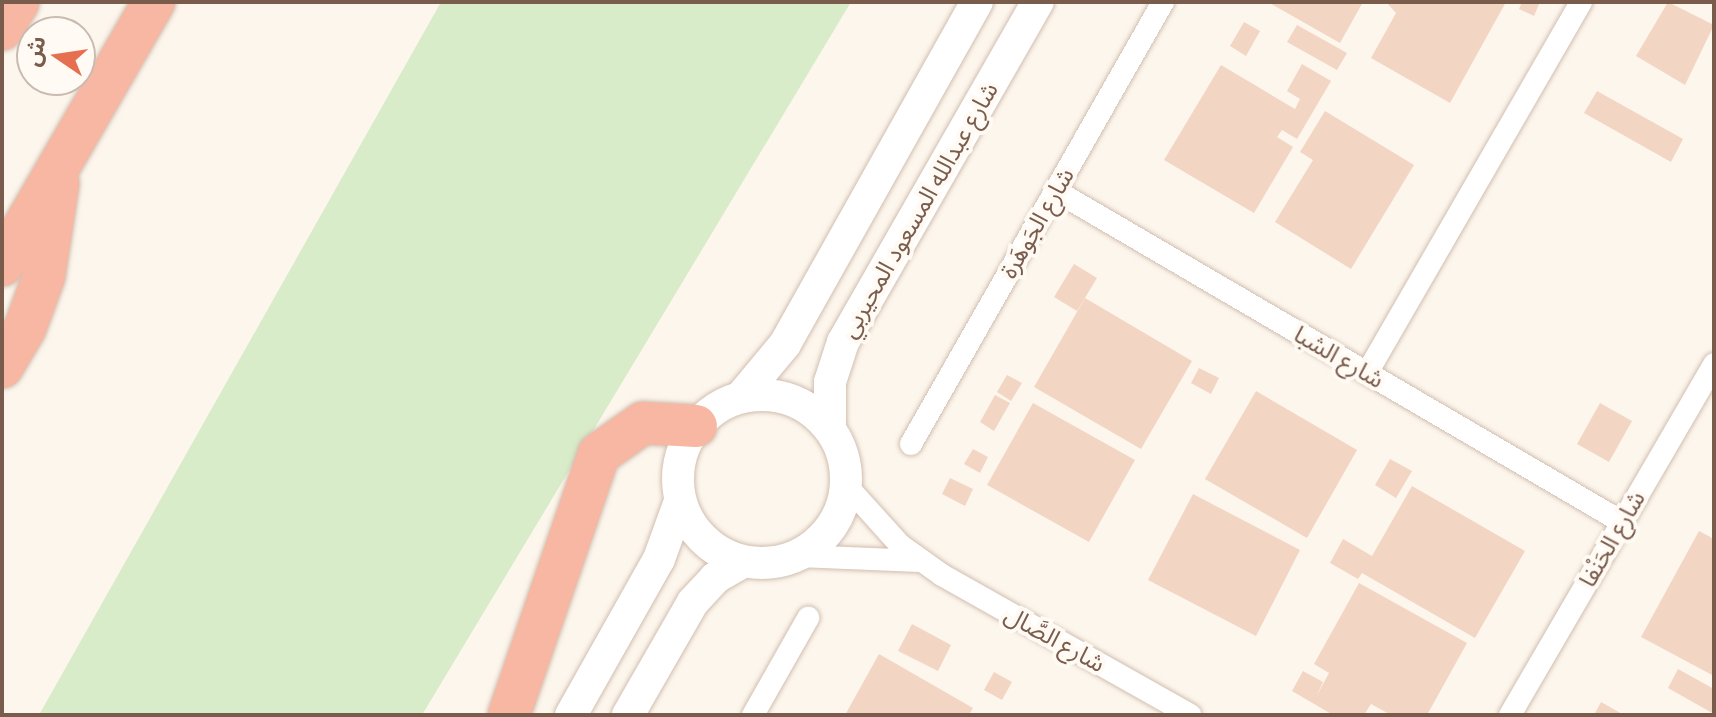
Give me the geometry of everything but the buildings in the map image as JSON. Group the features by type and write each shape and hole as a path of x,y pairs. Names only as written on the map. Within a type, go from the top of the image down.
{"highway":[{"path":"2,29 18,2"},
{"path":"2,265 154,2"},
{"path":"2,367 25,328 44,276 60,165"},
{"path":"509,715 599,454 643,423 696,426"}],"street":[{"name":"شارع عبدالله المسعود المحيربي","path":"741,397 785,344 977,2"},
{"name":"شارع عبدالله المسعود المحيربي","path":"830,428 830,382 843,342 1038,2"},
{"name":"شارع الجَوهَرة","path":"911,444 1163,2"},
{"path":"1367,373 1581,2"},
{"name":"شارع الشبا","path":"1056,191 1622,522"},
{"name":"شارع الحَنْفا","path":"1510,715 1714,364"},
{"path":"571,715 655,569 680,501 678,474 696,426 741,397 780,396 830,428 845,464 846,485 827,534 798,556 743,562 715,578 693,602 628,715"},
{"name":"شارع الصَّال","path":"846,485 921,561 1183,713"},
{"path":"680,501 703,540 743,562"},
{"name":"شارع الصَّال","path":"798,556 921,561"},
{"path":"753,715 808,618"}],"green space":[{"path":"441,2 851,2 422,715 39,715"}]}
